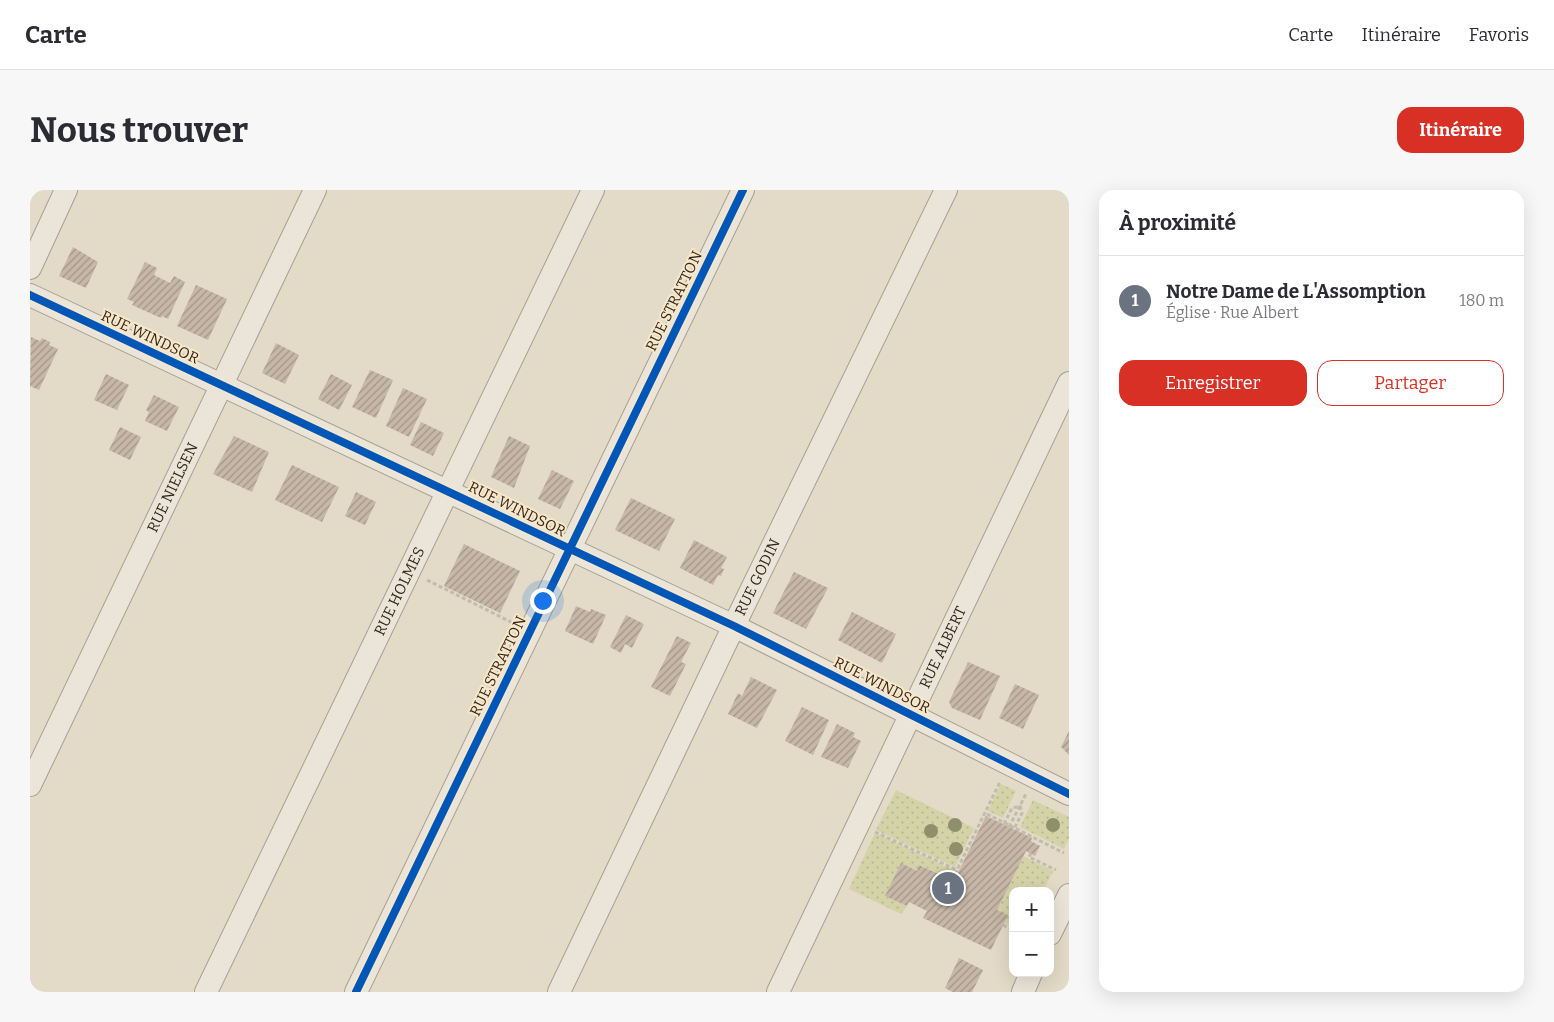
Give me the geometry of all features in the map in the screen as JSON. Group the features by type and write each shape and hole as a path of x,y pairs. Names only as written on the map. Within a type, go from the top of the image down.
{"street":[{"path":"30,268 66,190"},
{"name":"RUE NIELSEN","path":"30,785 315,190"},
{"name":"RUE HOLMES","path":"206,992 593,190"},
{"name":"RUE STRATTON","path":"356,992 743,190"},
{"name":"RUE GODIN","path":"559,992 946,190"},
{"name":"RUE WINDSOR","path":"30,295 449,490 569,550 734,626 1069,794"},
{"name":"RUE ALBERT","path":"778,992 1069,383"},
{"path":"1051,932 1069,895"},
{"path":"1022,992 1030,977"}],"path":[{"path":"422,577 530,632"},
{"path":"952,880 1001,782"},
{"path":"1010,826 1026,794"},
{"path":"1004,823 1012,808 1020,806"},
{"path":"1014,828 1022,813 1020,806"},
{"path":"987,814 1064,853"},
{"path":"874,831 957,870"},
{"path":"1031,854 1029,857 1056,870"},
{"path":"1003,925 1009,928"}],"green space":[{"path":"1001,784 1016,791 1003,818 988,811"},
{"path":"896,790 974,828 955,867 876,830"},
{"path":"1033,800 1069,817 1069,838 1064,849 1020,827"},
{"path":"875,833 953,870 948,878 920,865 917,871 901,864 885,896 907,906 901,914 849,889"},
{"path":"1023,856 1053,871 1045,887 1009,887 1009,926 1004,923 997,910"}],"building":[{"path":"73,247 98,262 86,288 59,276"},
{"path":"145,262 157,268 154,275 170,283 174,276 185,282 168,319 162,316 161,318 132,305 134,302 127,299"},
{"path":"196,285 227,299 208,340 177,326"},
{"path":"31,337 40,341 42,338 50,342 49,345 58,349 39,390 30,386"},
{"path":"276,343 299,355 285,384 262,373"},
{"path":"370,370 393,380 376,418 352,407"},
{"path":"106,374 129,385 117,410 94,400"},
{"path":"331,374 352,385 339,410 318,399"},
{"path":"403,388 427,399 409,437 386,426"},
{"path":"154,395 179,407 167,431 145,421 149,412 146,410"},
{"path":"421,422 444,433 433,456 410,445"},
{"path":"120,427 141,437 130,460 109,450"},
{"path":"234,436 269,452 252,492 213,474"},
{"path":"509,436 530,446 514,488 491,477"},
{"path":"292,465 339,487 322,522 275,500"},
{"path":"552,470 574,481 560,509 538,499"},
{"path":"356,492 376,502 365,525 345,516"},
{"path":"631,498 675,519 659,551 615,530"},
{"path":"694,540 727,557 721,568 724,569 721,576 718,575 713,585 680,568"},
{"path":"464,544 520,571 500,613 444,586"},
{"path":"794,572 828,588 806,629 773,613"},
{"path":"576,606 590,612 591,609 606,615 593,644 565,631"},
{"path":"852,612 896,634 882,663 838,640"},
{"path":"626,615 644,624 632,648 625,644 621,653 610,647"},
{"path":"677,636 691,643 681,662 686,664 670,696 651,687"},
{"path":"968,662 1000,676 980,720 952,708 949,702"},
{"path":"751,677 777,690 757,728 728,714 738,693 742,696"},
{"path":"1015,684 1039,695 1023,729 999,718"},
{"path":"802,707 829,720 813,755 785,741"},
{"path":"837,724 855,733 853,737 861,741 848,768 821,757"},
{"path":"1069,731 1069,755 1061,747"},
{"path":"986,816 1032,838 1031,841 1040,846 1035,856 1026,851 997,910 1008,915 991,950 923,918 927,911 909,902 907,906 885,896 901,863 917,871 919,865 954,881"},
{"path":"959,958 983,970 972,992 953,992 945,988"}],"cycle path":[{"path":"356,992 743,190"},
{"path":"30,295 734,626 1069,794"}],"place":[{"name":"Notre Dame de L'Assomption","path":"948,888"}]}
